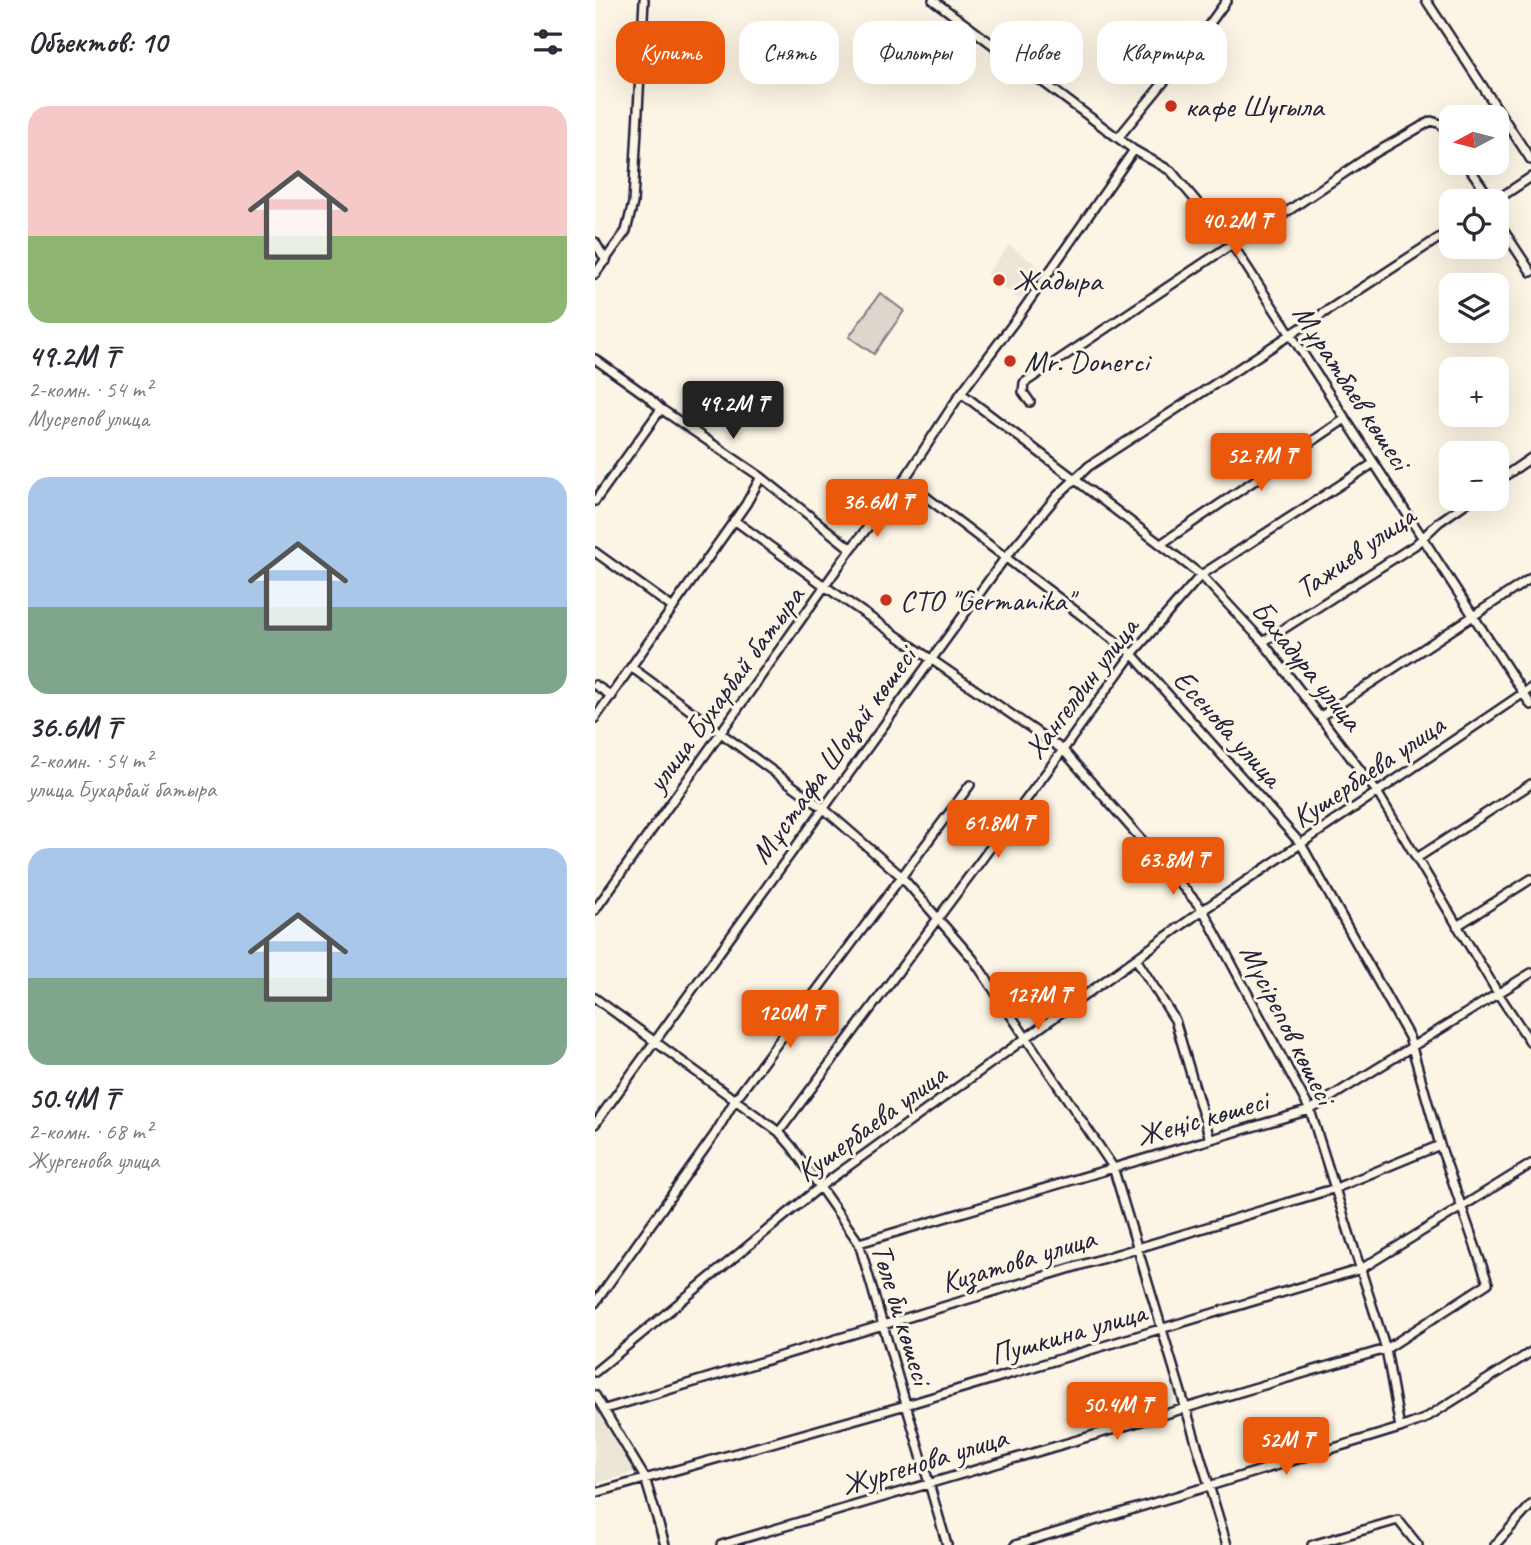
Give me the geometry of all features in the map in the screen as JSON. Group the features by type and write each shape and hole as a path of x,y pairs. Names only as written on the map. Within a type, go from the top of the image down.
{"street":[{"path":"595,274 626,231 633,203 644,0"},
{"name":"Мұратбаев көшесі","path":"933,0 1134,150 1171,171 1232,244 1531,705"},
{"path":"1118,138 1195,44 1227,0"},
{"path":"1426,0 1531,160"},
{"path":"1030,402 1023,392 1024,383 1368,157 1431,121 1439,123"},
{"name":"улица Бухарбай батыра","path":"595,910 851,549 904,480 961,393 1134,150"},
{"path":"1509,191 1531,177"},
{"name":"Мұстафа Шоқай көшесі","path":"595,1124 930,658 1005,558 1073,480 1089,466 1439,238"},
{"path":"1509,239 1531,272"},
{"path":"595,242 606,261"},
{"path":"595,359 661,409 761,477 851,549"},
{"name":"Бахадура улица","path":"961,393 1201,575 1263,642 1377,792 1531,1044"},
{"path":"595,501 661,409"},
{"path":"1161,544 1345,419"},
{"path":"1509,473 1531,458"},
{"name":"Хангелдин улица","path":"779,1132 1132,654 1201,575 1374,463"},
{"path":"595,718 734,520 761,477"},
{"name":"Есенова улица","path":"904,480 1132,654 1301,844 1409,1037 1440,1144 1488,1283"},
{"name":"Тажиев улица","path":"1263,642 1422,539 1455,511"},
{"name":"Мүсірепов көшесі","path":"734,520 826,587 1063,750 1203,911 1310,1110 1386,1349 1400,1428"},
{"path":"595,552 673,608"},
{"path":"1321,716 1531,578"},
{"path":"631,667 823,808 901,876 973,959 1113,1167 1227,1545"},
{"path":"595,685 612,696"},
{"name":"Кушербаева улица","path":"595,1372 820,1186 1203,911 1531,688"},
{"path":"1417,858 1531,784"},
{"path":"595,1303 715,1135 735,1100 970,785"},
{"path":"1458,926 1531,879"},
{"path":"1136,959 1175,1020 1210,1139"},
{"name":"Жеңіс көшесі","path":"859,1243 1310,1110 1531,974"},
{"name":"Төле би көшесі","path":"595,998 779,1132 859,1243 947,1545"},
{"name":"Кизатова улица","path":"605,1409 1336,1188 1440,1144"},
{"name":"Пушкина улица","path":"595,1493 906,1405 1361,1269 1531,1164"},
{"name":"Жургенова улица","path":"721,1545 1386,1349 1488,1283"},
{"path":"1015,1545 1425,1419 1531,1352"},
{"path":"595,1395 645,1478 665,1545"},
{"path":"1495,1545 1531,1505"},
{"path":"1312,1545 1398,1520 1418,1545"}],"shaded area":[{"path":"1009,245 1042,269 1033,277 1020,299 986,276"},
{"path":"880,293 904,311 874,354 849,337"},
{"path":"595,1407 610,1427 634,1472 595,1484"}],"place":[{"name":"кафе Шугыла","path":"1171,106"},
{"name":"Жадыра","path":"999,280"},
{"name":"Mr. Donerci","path":"1010,361"},
{"name":"СТО \"Germanika\"","path":"886,600"}]}
